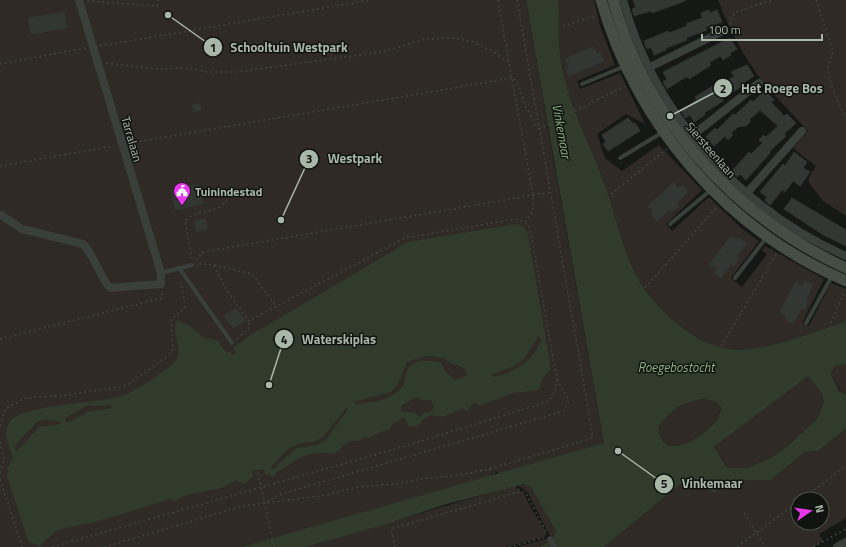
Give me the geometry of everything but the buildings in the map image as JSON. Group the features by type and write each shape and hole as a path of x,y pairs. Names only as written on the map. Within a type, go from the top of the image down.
{"main road":[{"path":"601,0 604,12 625,66 646,107 672,148 711,190 736,213 767,237 797,257 846,282"},
{"name":"Siersteenlaan","path":"613,0 624,35 639,70 656,100 688,138 711,173 744,204 791,239 846,268"}],"street":[{"name":"Tarralaan","path":"79,0 121,145 161,273 161,284"},
{"name":"Siersteenlaan","path":"623,0 648,68 674,111 688,138 746,194 781,221 814,242 846,256"},
{"path":"648,68 725,30"},
{"path":"672,148 688,138 759,83"},
{"path":"746,194 802,131"},
{"path":"0,215 22,229 83,244 110,288 161,284"},
{"path":"550,540 554,547"},
{"path":"837,547 846,542"}],"lane":[{"path":"582,84 625,66"},
{"path":"620,158 663,132"},
{"path":"670,224 711,190"},
{"path":"735,278 767,237"},
{"path":"161,273 192,265"},
{"path":"179,268 232,343"},
{"path":"806,323 832,275"}],"path":[{"path":"79,0 157,6 158,0"},
{"path":"0,64 370,0"},
{"path":"498,0 533,195 533,212 525,222"},
{"path":"104,547 243,506 326,495 358,487 398,484 421,478 460,475 489,469 590,439 592,437 517,0"},
{"path":"725,30 729,28 734,13 771,0"},
{"path":"816,0 833,51 833,56 828,67 829,76 846,119"},
{"path":"563,26 604,12"},
{"path":"107,64 157,69 185,68 209,72 236,72 381,52 426,39 454,38 473,42 496,53 509,63"},
{"path":"0,166 512,78 516,80 526,107 539,129"},
{"path":"539,129 547,127 579,111 633,81"},
{"path":"611,194 672,148"},
{"path":"192,265 185,221 189,216 215,209 223,204 229,199 233,185"},
{"path":"192,265 203,252 551,192"},
{"path":"645,288 719,205"},
{"path":"250,321 405,238 515,219 525,222 530,229 558,380 569,400 564,411 278,495 266,503"},
{"path":"721,346 779,251"},
{"path":"192,265 204,263 252,274 276,306"},
{"path":"214,265 224,286 250,321 250,327 232,343"},
{"path":"0,426 5,409 25,398 66,395 120,387 129,384 169,355 173,348 170,319 181,312 185,306 179,268"},
{"path":"0,339 162,298 161,284"},
{"path":"831,323 846,288"},
{"path":"52,547 402,447 547,402 555,392 558,380"},
{"path":"0,442 4,459 0,475"},
{"path":"813,491 846,466"},
{"path":"489,469 520,488 527,495 548,536 509,547"},
{"path":"258,473 266,503 274,547"},
{"path":"0,479 22,547"},
{"path":"395,547 391,529 522,491"},
{"path":"737,547 790,508"},
{"path":"744,513 765,547"},
{"path":"814,547 846,529"}],"shaded area":[{"path":"0,0 526,0 548,126 546,128 548,128 604,443 499,474 495,471 491,472 495,475 273,539 272,536 270,536 271,540 242,547 0,547"},
{"path":"558,0 594,0 600,26 615,65 577,81 580,89 620,73 645,124 626,114 597,134 605,158 622,171 659,145 702,190 666,224 672,231 709,197 741,228 759,241 731,278 742,287 767,254 762,251 765,246 824,279 802,323 809,326 831,283 846,289 846,321 788,341 741,350 722,348 708,343 690,333 660,308 646,291 628,256 602,177 569,95 559,42"},
{"path":"718,0 846,0 846,216 823,201 809,183 809,177 816,166 793,148 808,131 769,89 750,64 727,22"},
{"path":"844,363 846,364 846,395 840,391 831,374 835,366"},
{"path":"808,375 821,392 824,402 817,419 785,448 769,459 746,468 727,468 714,447"},
{"path":"704,399 717,402 721,408 718,418 713,425 702,435 687,443 672,446 666,444 660,436 658,427 673,411 688,403"},
{"path":"846,429 846,518 830,527 830,491 790,491 790,531 824,531 819,534 823,541 813,547 604,547 682,483 697,482 715,492 733,481 771,480 805,452 818,451"},
{"path":"527,484 531,487 555,528 556,534 552,540 528,493 518,485"},
{"path":"513,486 524,494 547,534 544,537 505,547 306,547"},
{"path":"546,539 549,541 539,547 516,547"}],"water":[{"name":"Roegebostocht","path":"526,0 558,0 559,42 569,95 602,177 628,256 646,291 660,308 690,333 708,343 722,348 741,350 771,345 804,336 846,321 846,364 835,366 831,374 839,391 846,395 846,429 818,451 805,452 771,480 733,481 721,487 715,493 697,482 682,483 604,547 539,547 552,540 556,531 531,487 524,484 447,504 383,525 306,547 242,547 604,443","holes":["808,376 821,392 824,402 817,419 785,448 769,459 746,468 727,468 714,447","704,399 717,402 721,408 718,418 713,425 694,440 687,443 672,446 666,444 661,438 658,427 673,411 688,403"]},
{"path":"516,224 524,227 528,234 551,369 543,378 539,390 513,393 481,405 474,403 467,411 463,408 443,417 431,415 421,421 421,424 413,427 408,426 405,418 402,417 399,421 392,424 390,429 370,438 364,437 358,441 349,441 333,454 313,453 303,456 276,473 274,477 265,474 264,469 252,471 253,476 244,484 235,480 226,486 183,496 174,502 173,499 168,500 98,521 58,530 41,544 40,547 28,541 7,476 8,467 13,458 6,433 9,423 16,417 44,408 114,398 125,395 137,389 159,375 176,361 178,356 175,330 177,320 190,326 204,338 217,340 227,353 229,351 233,355 236,353 233,348 249,336 408,242","holes":["539,335 541,340 538,347 528,360 516,369 509,372 494,377 491,375 514,366 525,358","426,356 444,358 451,363 464,368 467,374 464,377 455,380 447,373 440,362 418,362 414,363 408,369 403,385 398,392 381,400 356,404 354,402 391,392 397,386 407,362","416,397 423,400 431,400 434,407 430,412 425,412 420,417 415,413 401,411 401,406","111,405 112,408 88,412 67,423 65,419 67,417 86,406","347,407 348,409 326,440 316,445 297,448 272,470 271,467 289,448 302,443 314,442 323,437","38,421 59,421 61,424 39,427 17,451 15,449 17,443"]}],"place":[{"name":"Schooltuin Westpark","path":"168,15"},
{"name":"Het Roege Bos","path":"670,116"},
{"name":"Tuinindestad","path":"182,206"},
{"name":"Westpark","path":"281,220"},
{"name":"Waterskiplas","path":"269,385"},
{"name":"Vinkemaar","path":"618,451"}]}
